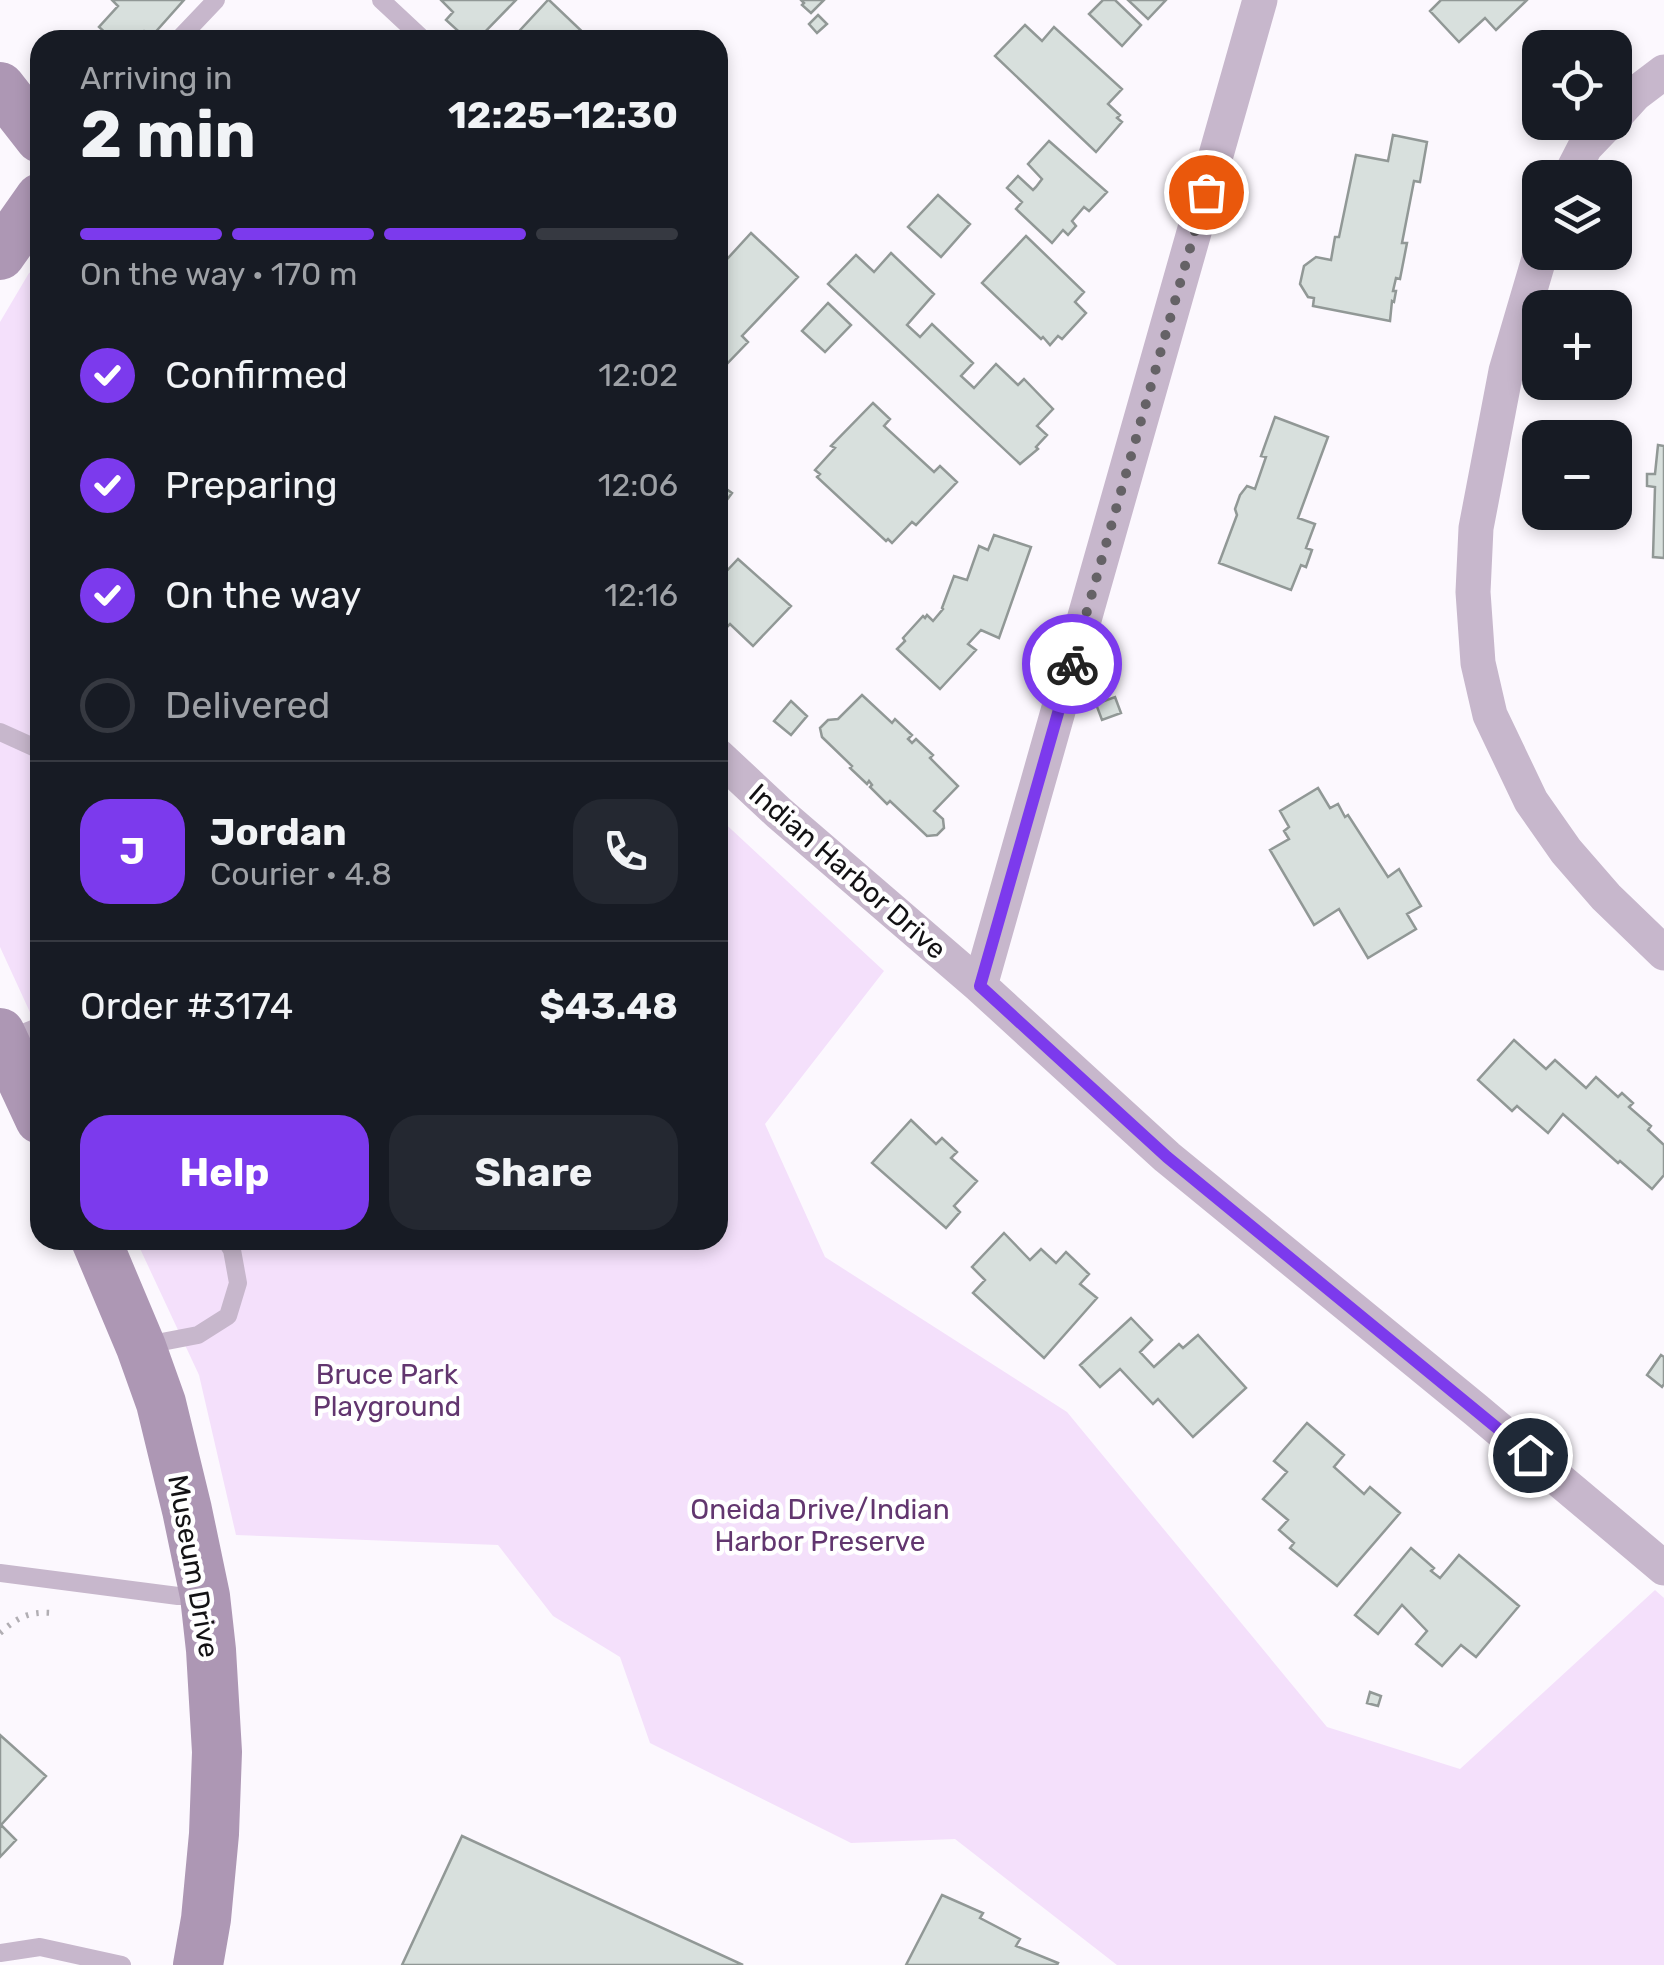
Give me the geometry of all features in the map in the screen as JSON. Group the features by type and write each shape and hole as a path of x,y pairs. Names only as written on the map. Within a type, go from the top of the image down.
{"main road":[{"path":"0,87 30,125"},
{"path":"0,255 30,212"},
{"path":"15,1033 30,1085"},
{"name":"Museum Drive","path":"100,1250 161,1403 206,1596 217,1752 214,1834 198,1965"}],"street":[{"path":"980,986 1260,0"},
{"path":"1632,97 1664,72"},
{"path":"1536,270 1506,371 1476,528 1473,592 1478,663 1490,715 1531,801 1606,898 1664,953"},
{"name":"Indian Harbor Drive","path":"728,766 980,986 1167,1157 1664,1568"}],"lane":[{"path":"188,30 216,0"},
{"path":"381,0 413,30"},
{"path":"0,732 30,746"},
{"path":"141,1346 198,1335 228,1316 238,1283 232,1250"},
{"path":"0,1573 178,1596 206,1596"},
{"path":"0,1952 40,1947 122,1965"}],"path":[{"path":"0,1634 18,1618 42,1612 61,1614"}],"green space":[{"path":"29,273 30,1012 0,947 0,322"},
{"name":"Oneida Drive/Indian Harbor Preserve","path":"728,826 884,971 765,1124 825,1257 1067,1412 1327,1727 1460,1769 1655,1590 1664,1598 1664,1965 1117,1965 955,1839 851,1843 650,1743 620,1657 553,1616 498,1545 236,1535 199,1375 141,1250 728,1250"}],"building":[{"path":"112,0 184,0 157,30 102,30 99,27 118,6"},
{"path":"441,0 516,0 487,30 457,30 446,20 453,12"},
{"path":"549,0 580,30 520,30"},
{"path":"801,0 824,0 811,13"},
{"path":"1103,0 1115,0 1141,25 1122,46 1089,14"},
{"path":"1128,0 1166,0 1148,19"},
{"path":"1441,0 1527,0 1496,30 1485,18 1459,42 1430,11"},
{"path":"818,15 827,24 817,33 809,24"},
{"path":"1025,25 1042,41 1054,27 1122,89 1108,104 1122,122 1096,152 995,56"},
{"path":"1393,135 1427,142 1420,182 1414,181 1402,243 1407,243 1400,279 1396,278 1393,291 1390,321 1313,306 1314,298 1308,297 1300,284 1304,266 1316,257 1331,260 1356,155 1388,161"},
{"path":"1049,141 1107,192 1089,211 1084,207 1072,221 1076,226 1068,235 1063,230 1052,243 1016,209 1022,202 1007,188 1018,176 1033,190 1036,187 1042,179 1028,164"},
{"path":"938,195 970,224 941,257 908,227"},
{"path":"751,233 798,277 742,336 748,342 728,363 728,258"},
{"path":"1026,236 1084,292 1075,302 1086,313 1062,339 1058,336 1050,345 982,283"},
{"path":"891,253 934,294 907,325 920,337 932,324 973,363 961,376 974,388 996,364 1018,385 1024,379 1053,409 1037,426 1047,435 1020,464 828,284 856,255 874,272"},
{"path":"828,303 851,325 825,352 802,331"},
{"path":"873,403 890,419 884,426 934,472 940,466 957,482 916,525 912,522 892,543 817,477 820,474 815,470 835,448 831,446"},
{"path":"1275,417 1328,437 1298,518 1315,524 1306,548 1312,550 1291,590 1219,563 1237,515 1240,495 1247,486 1255,489 1266,457 1261,456"},
{"path":"1658,445 1664,446 1664,558 1653,557 1655,487 1647,486 1647,474 1655,474"},
{"path":"994,535 1031,547 999,638 981,630 968,644 976,650 940,689 897,649 923,616 933,621 943,609 954,576 967,580 979,546 988,550"},
{"path":"738,559 791,606 753,646 728,626 728,570"},
{"path":"862,695 892,723 895,719 912,735 908,739 912,743 916,739 958,786 934,811 943,819 944,828 937,835 927,836 890,801 887,804 869,781 867,784 822,737 820,728 828,720 838,719"},
{"path":"1115,697 1121,713 1102,720 1096,704"},
{"path":"791,701 807,716 791,735 774,721"},
{"path":"1318,788 1330,808 1338,804 1345,817 1348,815 1388,877 1399,869 1421,906 1407,914 1416,929 1368,958 1339,909 1314,925 1270,850 1289,839 1284,831 1289,827 1280,811"},
{"path":"1514,1040 1546,1069 1555,1060 1586,1088 1596,1077 1618,1097 1622,1093 1633,1103 1629,1107 1651,1126 1648,1130 1664,1145 1664,1175 1652,1189 1563,1114 1548,1133 1517,1106 1512,1111 1478,1080"},
{"path":"911,1120 936,1144 942,1138 957,1152 951,1158 977,1181 954,1206 960,1212 946,1228 872,1163"},
{"path":"1004,1233 1030,1260 1041,1249 1056,1263 1066,1252 1089,1274 1080,1284 1097,1298 1044,1358 973,1293 985,1280 972,1267"},
{"path":"1131,1318 1152,1340 1140,1352 1154,1367 1179,1344 1183,1348 1198,1335 1246,1388 1193,1437 1158,1399 1153,1404 1120,1369 1100,1387 1080,1365"},
{"path":"1661,1355 1664,1357 1662,1387 1647,1375"},
{"path":"1307,1423 1344,1455 1334,1467 1364,1494 1370,1487 1400,1513 1337,1586 1290,1548 1294,1543 1279,1530 1288,1520 1263,1499 1287,1472 1274,1461"},
{"path":"1411,1548 1440,1578 1459,1555 1519,1606 1476,1657 1461,1645 1442,1666 1416,1644 1427,1631 1402,1605 1378,1634 1355,1615"},
{"path":"1370,1692 1381,1696 1378,1706 1367,1703"},
{"path":"0,1735 46,1776 1,1825 16,1840 0,1857"},
{"path":"462,1836 743,1965 402,1965"},
{"path":"942,1895 983,1913 980,1918 1020,1939 1016,1946 1057,1965 906,1965"}],"way so far":[{"path":"1072,664 1206,192"}],"route":[{"path":"1072,664 980,986 1167,1157 1530,1455"}],"park label":[{"name":"Bruce Park Playground","path":"387,1390"}]}
